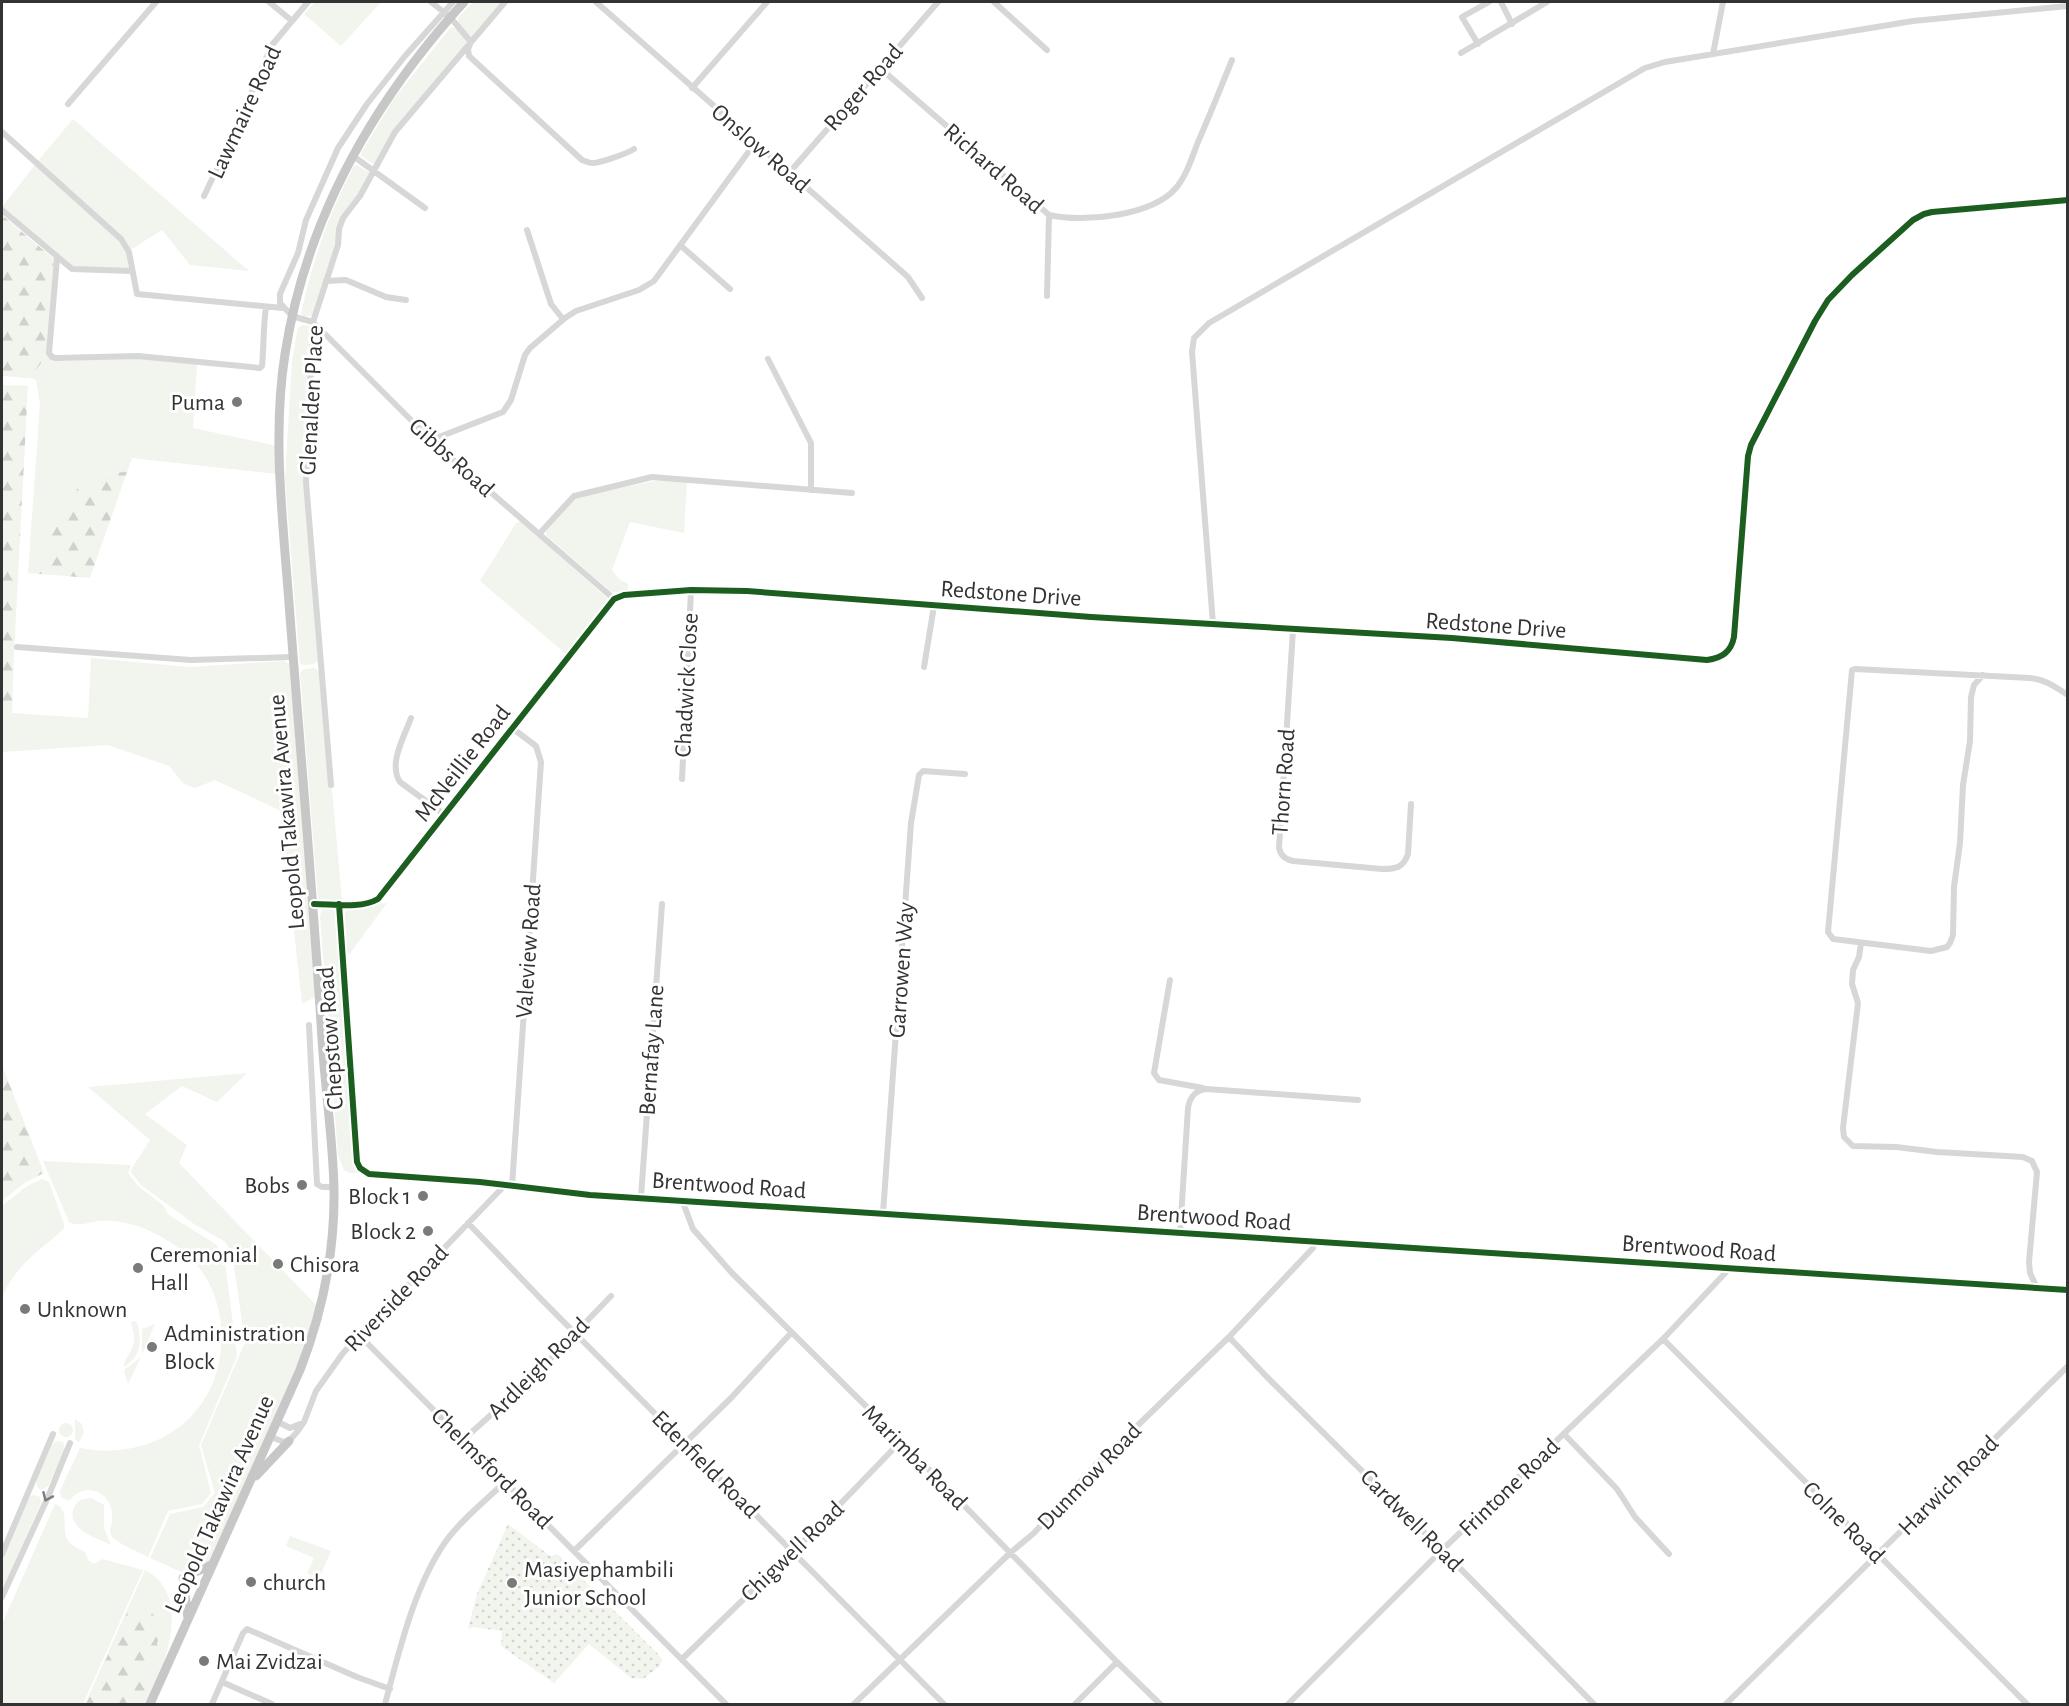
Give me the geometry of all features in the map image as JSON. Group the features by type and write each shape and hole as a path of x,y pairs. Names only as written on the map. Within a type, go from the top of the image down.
{"highway":[{"name":"Leopold Takawira Avenue","path":"150,1704 272,1437 310,1344 325,1290 332,1239 334,1187 280,479 279,434 284,355 292,316 311,250 337,185 385,100 446,14 464,2"},
{"path":"252,1480 288,1441"},
{"path":"189,1620 183,1578 213,1564"}],"street":[{"path":"68,104 156,2"},
{"path":"269,2 291,20"},
{"name":"Lawmaire Road","path":"204,196 246,107 268,52 291,20 308,2"},
{"path":"431,2 446,14 471,42 468,49 469,56 582,160 590,163 598,162 608,157 626,154 634,149"},
{"path":"292,316 279,301 281,290 298,253 306,220 338,148 368,104 446,14 453,2"},
{"name":"Glenalden Place","path":"331,785 306,482 313,322 338,245 339,229 343,218 360,196 395,132 505,2"},
{"name":"Onslow Road","path":"596,2 908,277 922,298"},
{"path":"692,88 767,2"},
{"name":"Roger Road","path":"789,173 938,2"},
{"path":"994,2 1047,50"},
{"path":"1478,44 1462,17 1489,2"},
{"path":"1500,2 1512,24"},
{"path":"1461,53 1547,2"},
{"path":"1713,54 1723,2"},
{"path":"1214,624 1192,351 1194,338 1209,323 1630,76 1665,62 1913,21 2067,6"},
{"path":"1049,214 1068,217 1108,217 1138,209 1169,195 1183,178 1232,60"},
{"name":"Richard Road","path":"880,68 1049,214 1047,296"},
{"path":"2,132 121,239 129,252 137,294 284,308"},
{"path":"435,443 439,437 504,412 511,400 525,356 530,348 563,319 576,311 647,286 654,281 756,143"},
{"path":"353,156 425,208"},
{"name":"Redstone Drive","path":"614,599 632,593 691,590 747,591 1293,630 1452,638 1707,660 1722,656 1732,646 1734,637 1748,456 1757,431 1828,300 1894,235 1924,214 2067,200"},
{"path":"2,210 72,269 132,271"},
{"path":"527,230 550,304 563,319"},
{"path":"680,245 730,289"},
{"path":"57,258 49,353 56,358 138,356 260,368 265,339 263,330 266,307"},
{"path":"326,281 346,280 386,297 406,300"},
{"name":"Gibbs Road","path":"292,316 313,322 435,443 614,599"},
{"path":"768,359 811,443 811,490"},
{"path":"540,533 572,498 586,492 652,477 852,493"},
{"name":"Chadwick Close","path":"682,779 691,590"},
{"name":"McNeillie Road","path":"314,904 359,904 378,899 614,599"},
{"path":"924,667 934,606"},
{"name":"Thorn Road","path":"1293,630 1279,848 1283,858 1293,861 1382,869 1396,868 1405,861 1408,854 1411,804"},
{"path":"17,647 191,660 292,657"},
{"path":"1983,675 1974,685 1971,697 1970,741 1963,785 1960,843 1954,887 1953,935 1950,943 1944,948 1931,951 1833,939 1828,932 1852,670 1983,675 2043,680 2067,695"},
{"path":"411,718 395,765 396,775 400,782 445,815"},
{"name":"Valeview Road","path":"508,1185 541,762 536,746 512,728"},
{"name":"Garrowen Way","path":"884,1214 911,823 918,776 923,771 965,774"},
{"name":"Chepstow Road","path":"339,904 356,1153 360,1168"},
{"name":"Bernafay Lane","path":"641,1197 662,904"},
{"path":"1861,943 1859,957 1853,970 1852,984 1858,1003 1849,1066 1844,1137 1850,1144 1856,1146 1889,1146 1931,1152 2012,1156 2032,1161 2037,1172 2030,1241 2030,1273 2025,1287"},
{"path":"1170,980 1154,1073 1159,1080 1207,1089 1358,1100"},
{"path":"309,1025 317,1184 322,1187 334,1187"},
{"path":"1180,1233 1189,1104 1197,1091 1207,1089"},
{"name":"Brentwood Road","path":"360,1168 369,1174 508,1185 590,1195 2067,1290"},
{"name":"Riverside Road","path":"288,1441 303,1422 321,1382 359,1335 468,1222 508,1185"},
{"name":"Marimba Road","path":"682,1200 689,1222 700,1238 791,1333 901,1441 1160,1704"},
{"name":"Edenfield Road","path":"468,1222 574,1332 944,1704"},
{"name":"Dunmow Road","path":"854,1704 1010,1553 1034,1533 1099,1461 1118,1451 1136,1427 1229,1337 1313,1248 1315,1241"},
{"name":"Frintone Road","path":"1288,1704 1442,1550 1663,1339 1730,1268"},
{"path":"2030,1273 2037,1288"},
{"name":"Ardleigh Road","path":"464,1439 531,1378 611,1296"},
{"path":"574,1551 731,1398 791,1333"},
{"name":"Chelmsford Road","path":"359,1335 726,1704"},
{"name":"Cardwell Road","path":"1229,1337 1594,1704"},
{"name":"Colne Road","path":"1663,1339 2026,1704"},
{"name":"Harwich Road","path":"1726,1704 2067,1366"},
{"path":"278,1422 290,1428 295,1428 303,1422"},
{"path":"2,1554 53,1434"},
{"path":"1564,1434 1617,1489 1635,1517 1668,1554"},
{"path":"272,1437 280,1441 288,1441"},
{"name":"Chigwell Road","path":"682,1659 901,1441"},
{"path":"2,1597 48,1497 69,1443"},
{"path":"386,1704 413,1609 431,1566 447,1540 505,1482"},
{"path":"212,1704 244,1631 250,1629 357,1677 390,1689"},
{"path":"1075,1704 1117,1662"},
{"path":"222,1682 272,1704"}],"green space":[{"path":"315,2 381,2 341,46 304,14"},
{"path":"473,2 503,2 471,38 458,23 458,18"},
{"path":"451,27 462,33 467,43 394,130 375,165 361,156 361,153 393,100"},
{"path":"73,119 249,271 190,265 162,230 130,250 37,162"},
{"path":"35,165 120,241 127,253 130,269 72,267 2,207"},
{"path":"357,165 370,173 338,235 313,316 304,316 301,314 305,295 322,238 345,184 354,166"},
{"path":"2,215 54,259 48,354 30,378 2,376"},
{"path":"303,325 311,328 305,482 318,661 307,665 300,664 285,480 292,360 298,328"},
{"path":"48,354 56,361 138,358 197,364 193,428 277,446 277,474 132,458 127,472 98,473 55,525 42,562 28,573 40,404 36,380 30,378"},
{"path":"2,385 28,386 12,713 2,715"},
{"path":"127,472 90,578 28,573 42,562 55,525 77,489 98,473"},
{"path":"660,480 687,481 684,533 630,522 612,570 619,579 628,584 628,592 611,592 546,535 546,530 572,500 580,496"},
{"path":"521,521 609,600 566,654 480,581 516,523"},
{"path":"91,658 190,667 284,661 289,664 317,996 302,1004 281,811 215,780 195,788 184,784 169,766 108,745 2,752 2,715 12,713 88,718"},
{"path":"314,668 319,671 342,901 323,902 318,898 300,673 304,669"},
{"path":"387,903 351,954 347,954 344,912 352,908"},
{"path":"329,907 336,910 338,914 359,1169 362,1173 349,1173 344,1170 338,1155 320,916 322,909"},
{"path":"2,1065 44,1173 26,1182 2,1201"},
{"path":"247,1073 217,1102 182,1086 145,1114 187,1145 179,1163 317,1306 299,1363 212,1558 207,1566 188,1575 150,1558 170,1514 203,1507 215,1493 201,1445 245,1342 234,1266 228,1246 224,1241 194,1224 141,1185 131,1172 150,1140 88,1087"},
{"path":"43,1161 131,1165 128,1173 138,1186 163,1205 169,1215 217,1245 225,1262 237,1356 199,1445 211,1493 202,1504 168,1511 148,1557 113,1538 110,1531 112,1510 105,1496 96,1491 86,1490 73,1496 69,1501 61,1497 60,1491 80,1448 109,1451 137,1447 161,1438 183,1424 200,1406 213,1383 220,1357 221,1327 218,1307 201,1270 187,1255 158,1235 136,1226 112,1221 80,1224 69,1222"},
{"path":"42,1179 49,1182 64,1229 21,1267 2,1297 2,1206 27,1186"},
{"path":"135,1321 139,1329 139,1348 134,1358 124,1367 133,1345 134,1335 131,1322"},
{"path":"155,1324 142,1354 142,1329"},
{"path":"141,1357 128,1384 124,1370"},
{"path":"75,1419 82,1424 84,1433 79,1442 75,1439"},
{"path":"66,1423 71,1425 73,1430 71,1435 66,1437 61,1435 59,1430 61,1425"},
{"path":"56,1441 63,1442 65,1450 48,1486 42,1490 38,1488 36,1481"},
{"path":"30,1496 40,1497 41,1503 5,1584 2,1586 2,1558"},
{"path":"92,1498 104,1505 104,1528 111,1545 84,1532 74,1521 73,1514 76,1504"},
{"path":"55,1504 63,1511 66,1537 75,1547 85,1552 88,1560 94,1564 103,1559 143,1570 83,1704 2,1704 2,1624"},
{"path":"508,1524 550,1556 557,1554 659,1655 662,1660 660,1666 643,1679 631,1678 589,1644 554,1683 501,1646 502,1631 473,1627 468,1629 477,1594"},
{"path":"290,1536 331,1551 319,1579 307,1573 314,1558 286,1546"},
{"path":"145,1570 160,1581 168,1596 172,1614 167,1652 154,1689 147,1704 85,1704"},
{"path":"129,1608 144,1609 160,1619 157,1629 160,1635 157,1643 160,1662 152,1669 147,1690 135,1704 86,1704"}],"cycle path":[{"path":"314,904 355,905 378,899 614,599 624,595 691,590 747,591 1091,617 1452,638 1707,660 1717,658 1728,650 1734,637 1748,456 1751,445 1828,300 1913,220 1924,214 2068,200"},
{"path":"339,904 357,1162 360,1168 369,1174 480,1182 590,1195 2068,1290"}],"place":[{"name":"Puma","path":"237,402"},
{"name":"Bobs","path":"302,1185"},
{"name":"Block 1","path":"423,1196"},
{"name":"Block 2","path":"428,1231"},
{"name":"Chisora","path":"278,1264"},
{"name":"Ceremonial Hall","path":"138,1268"},
{"name":"Unknown","path":"25,1309"},
{"name":"Administration Block","path":"152,1347"},
{"name":"church","path":"251,1582"},
{"name":"Masiyephambili Junior School","path":"512,1583"},
{"name":"Mai Zvidzai","path":"204,1661"}]}
